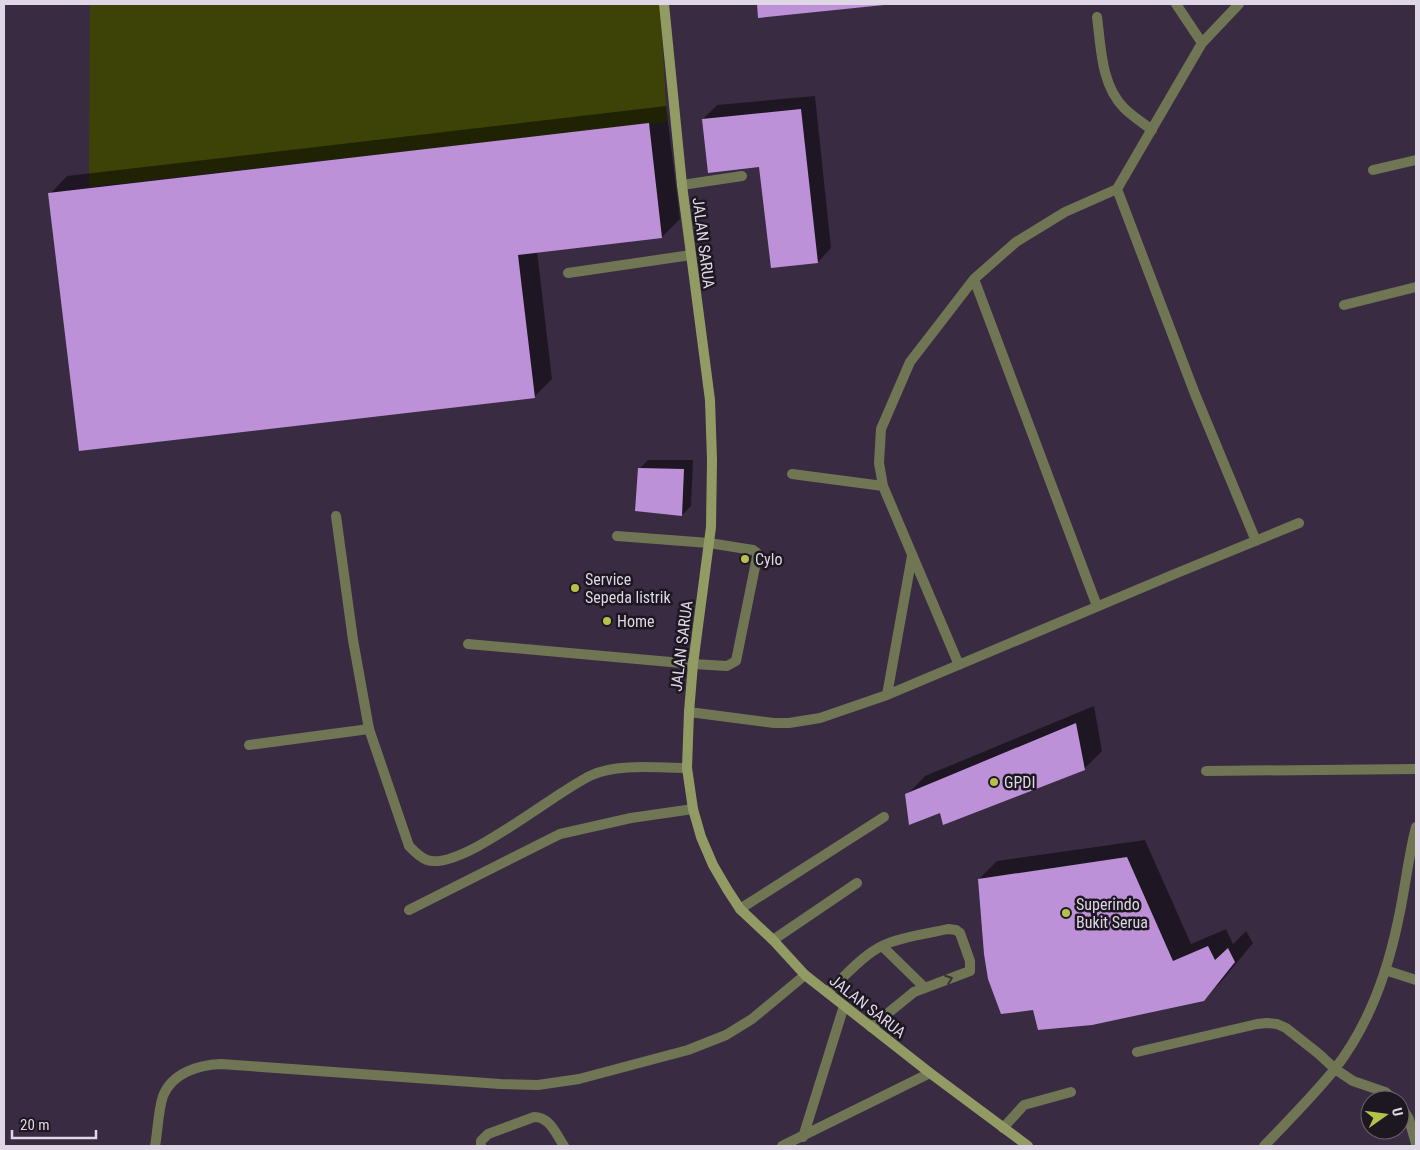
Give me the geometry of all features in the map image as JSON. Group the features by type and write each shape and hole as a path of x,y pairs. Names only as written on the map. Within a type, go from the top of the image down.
{"main road":[{"name":"JALAN SARUA","path":"664,4 682,185 710,400 712,460 711,527 693,664 687,768 693,809 701,837 714,865 740,909 773,940 805,975 930,1074 1028,1146"}],"street":[{"path":"1176,4 1202,43"},
{"path":"959,664 883,486 879,463 881,429 910,362 974,278 1016,242 1065,212 1117,189 1202,43 1239,4"},
{"path":"1097,17 1102,58 1114,95 1124,108 1152,130"},
{"path":"1373,170 1416,160"},
{"path":"682,185 742,176"},
{"path":"1117,189 1195,394 1256,541"},
{"path":"568,273 691,255"},
{"path":"974,278 1096,606"},
{"path":"1344,305 1416,287"},
{"path":"792,474 883,486"},
{"path":"336,516 353,640 369,729 410,846 417,855 428,861 447,858 472,850 592,774 616,768 687,768"},
{"path":"689,712 789,724 820,718 887,695 1096,606 1299,523"},
{"path":"468,644 693,664 727,666 736,661 758,557 757,553 753,550 709,543 617,536"},
{"path":"887,695 912,555"},
{"path":"249,745 369,729"},
{"path":"1206,771 1416,769"},
{"path":"409,910 560,834 631,818 693,809"},
{"path":"740,909 884,816"},
{"path":"1264,1146 1311,1098 1335,1069 1356,1037 1368,1014 1385,970 1398,922 1416,827"},
{"path":"773,940 857,883"},
{"path":"827,992 871,952 882,946 895,941 948,929 956,930 960,933 970,961 970,971 914,992 872,1027"},
{"path":"882,946 925,988"},
{"path":"1385,970 1416,980"},
{"path":"155,1146 163,1097 170,1083 182,1074 206,1065 230,1065 500,1084 538,1085 579,1079 688,1050 726,1035 752,1019 805,975"},
{"path":"804,1137 844,1006"},
{"path":"1137,1052 1267,1023 1277,1024 1286,1028 1335,1069 1353,1081 1379,1090"},
{"path":"782,1146 804,1137 930,1074"},
{"path":"1003,1128 1024,1105 1071,1092"},
{"path":"481,1146 481,1141 488,1134 534,1117 542,1117 548,1121 564,1146"},
{"path":"1410,1123 1416,1144"}],"green space":[{"path":"90,4 660,4 667,122 89,187"}],"building":[{"path":"757,4 884,4 884,5 758,18"},
{"path":"801,109 818,263 771,268 759,167 708,173 702,119"},
{"path":"649,123 662,238 518,255 535,398 79,451 48,193"},
{"path":"638,468 684,469 682,516 635,511"},
{"name":"GPDI","path":"1076,723 1085,770 943,825 940,813 909,825 905,794"},
{"name":"Superindo Bukit Serua","path":"1127,857 1173,961 1208,946 1215,960 1228,948 1235,962 1204,1001 1092,1025 1038,1030 1033,1010 1001,1014 988,979 978,879"}],"place":[{"name":"Cylo","path":"745,559"},
{"name":"Service Sepeda listrik","path":"575,588"},
{"name":"Home","path":"607,621"},
{"name":"GPDI","path":"994,782"},
{"name":"Superindo Bukit Serua","path":"1066,913"}]}
